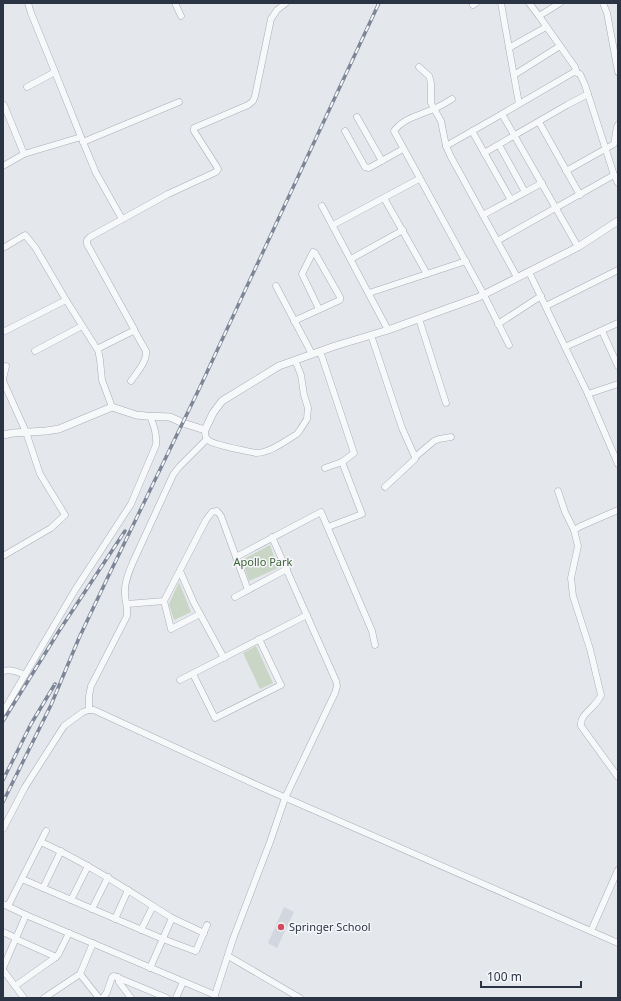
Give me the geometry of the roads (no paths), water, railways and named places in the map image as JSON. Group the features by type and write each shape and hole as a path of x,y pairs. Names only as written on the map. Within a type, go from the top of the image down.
{"street":[{"path":"28,3 31,14 96,173 122,219"},
{"path":"175,3 181,16"},
{"path":"131,381 144,362 146,351 87,244 87,240 168,194 216,172 218,169 217,167 194,131 194,128 248,106 253,101 271,19 277,10 286,3"},
{"path":"501,3 519,104"},
{"path":"446,146 576,70 529,3"},
{"path":"539,16 560,3"},
{"path":"603,3 615,38 618,72"},
{"path":"509,48 546,27"},
{"path":"514,75 560,46"},
{"path":"419,67 430,79 430,99 441,121 446,146 451,157 517,277"},
{"path":"27,87 55,72"},
{"path":"574,72 580,74 585,85 614,176 618,183"},
{"path":"484,153 588,94"},
{"path":"452,99 426,113 410,118 394,130 419,179 466,261 509,345"},
{"path":"3,166 24,154 82,140 179,102"},
{"path":"4,105 24,154"},
{"path":"502,114 578,247"},
{"path":"357,117 382,160"},
{"path":"539,122 580,195"},
{"path":"566,171 612,145 615,142 616,127 618,125"},
{"path":"472,130 512,200"},
{"path":"345,131 365,166 369,168 403,149"},
{"path":"499,145 525,192"},
{"path":"497,241 614,176"},
{"path":"333,225 419,179"},
{"path":"483,215 542,183"},
{"path":"384,198 428,274"},
{"path":"322,206 388,330"},
{"path":"295,360 301,375 304,395 308,408 307,420 297,434 267,451 260,453 214,444 207,439 204,430 213,413 222,401 279,366 295,360 320,351 388,330 484,295 578,247 618,221"},
{"path":"351,259 403,230"},
{"path":"3,248 25,234 35,246 66,300 98,349 102,380 112,407"},
{"path":"294,321 340,300 340,297 315,253 313,252 302,274 319,309"},
{"path":"369,293 466,261"},
{"path":"546,306 618,270"},
{"path":"528,272 588,394 618,464"},
{"path":"276,286 312,354"},
{"path":"498,324 541,296"},
{"path":"3,332 66,300"},
{"path":"419,319 446,403"},
{"path":"565,347 618,323"},
{"path":"35,351 82,326"},
{"path":"98,349 134,330"},
{"path":"602,331 618,366"},
{"path":"371,335 402,428 415,457"},
{"path":"320,351 354,453 342,462 325,468"},
{"path":"3,556 51,528 65,515 40,474 26,432 3,380 6,366"},
{"path":"588,394 618,384"},
{"path":"3,435 59,429 112,407 136,415 170,417 183,424 204,430"},
{"path":"3,712 75,590 130,504 156,445 156,431 150,416"},
{"path":"385,487 415,457 434,441 451,437"},
{"path":"89,710 91,686 126,620 128,610 125,588 133,562 173,475 207,439"},
{"path":"328,528 362,514 342,462"},
{"path":"558,491 574,530 578,546 571,578 573,596 590,650 601,695 600,700 582,718 580,722 581,726 618,777"},
{"path":"574,530 618,510"},
{"path":"200,614 171,629 164,602 206,520 212,512 217,511 221,516 248,590"},
{"path":"236,557 322,512 372,631 375,645"},
{"path":"46,831 22,879 6,905 214,997 233,939 285,798 337,686 272,537"},
{"path":"235,597 287,570"},
{"path":"180,571 194,603 224,658"},
{"path":"127,604 164,602"},
{"path":"180,680 307,615"},
{"path":"193,674 215,718 255,698 281,684 259,640"},
{"path":"3,671 12,670 25,676"},
{"path":"3,829 25,787 64,726 83,712 94,710 285,798 618,943"},
{"path":"41,842 61,851 108,877 172,918 204,933"},
{"path":"43,888 61,851"},
{"path":"71,900 88,866"},
{"path":"591,931 618,870"},
{"path":"92,909 108,877"},
{"path":"22,879 141,930 195,951 207,925"},
{"path":"115,919 128,890"},
{"path":"141,930 153,906"},
{"path":"24,998 3,967 26,915"},
{"path":"150,968 172,918"},
{"path":"3,932 56,957"},
{"path":"15,986 56,957 69,933"},
{"path":"44,998 80,974 93,943"},
{"path":"228,956 300,998"},
{"path":"80,974 99,998"},
{"path":"103,998 107,992 112,977 114,976 167,998"},
{"path":"118,978 119,982 131,998"},
{"path":"176,998 183,982"}],"railway":[{"path":"3,802 51,705 79,638 201,385 379,3"},
{"path":"3,721 59,631 125,531"},
{"path":"3,780 31,724 55,684"}],"place":[{"name":"Springer School","path":"281,927"}],"park label":[{"name":"Apollo Park","path":"263,562"}]}
